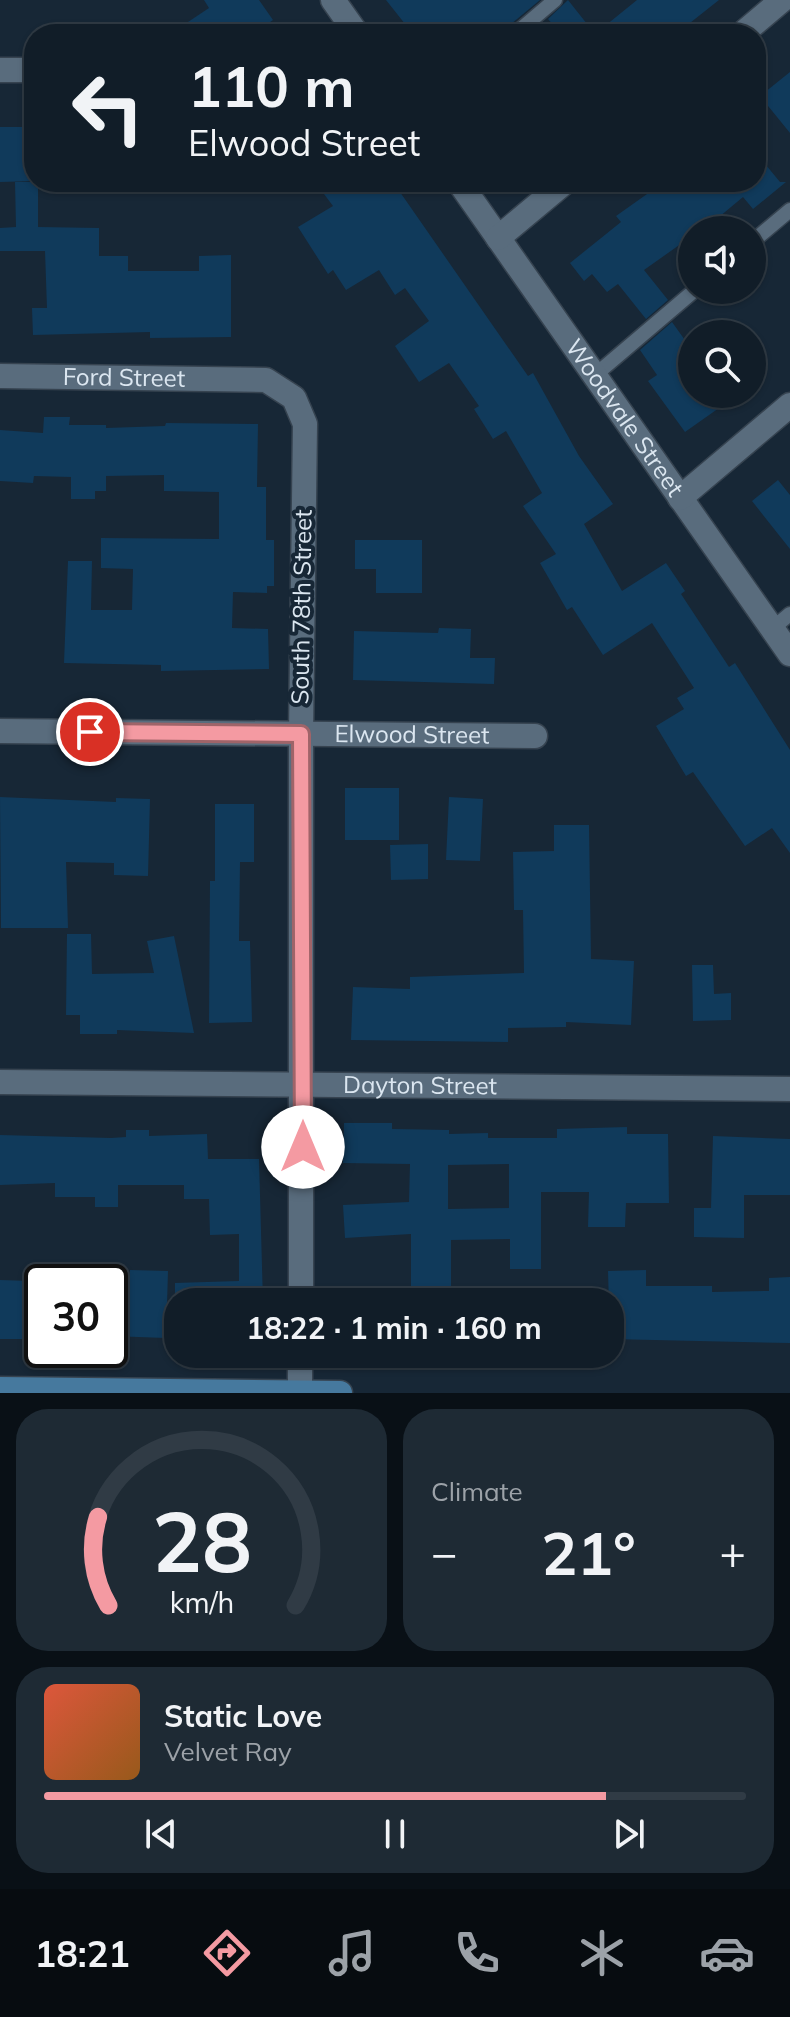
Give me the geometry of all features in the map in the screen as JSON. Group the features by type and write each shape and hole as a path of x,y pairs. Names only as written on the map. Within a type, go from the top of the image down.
{"street":[{"path":"333,0 350,24"},
{"path":"754,24 782,0"},
{"path":"0,70 24,70"},
{"name":"Woodvale Street","path":"466,192 680,498 781,622 790,654"},
{"path":"498,238 553,192"},
{"name":"Ford Street","path":"0,376 249,378"},
{"name":"South 78th Street","path":"249,378 266,380 294,398 305,424 301,734 301,1288"},
{"path":"680,498 790,405"},
{"name":"Elwood Street","path":"0,731 535,736"},
{"name":"Dayton Street","path":"0,1082 790,1089"},
{"path":"300,1368 300,1393"},
{"path":"0,1389 340,1393"}],"lane":[{"path":"527,24 555,0"},
{"path":"766,230 790,210"},
{"path":"594,376 679,304"}],"building":[{"path":"204,0 259,0 273,20 267,24 185,24 209,8"},
{"path":"386,0 540,0 511,24 405,24"},
{"path":"568,0 587,24 552,24 548,19"},
{"path":"637,0 719,0 689,24 607,24"},
{"path":"790,72 790,133 766,103 766,91"},
{"path":"0,127 24,127 24,181 0,182"},
{"path":"766,165 780,182 786,182 753,209 743,197 720,216 678,216 678,246 644,270 668,300 646,319 618,284 607,292 592,274 584,281 570,263 621,222 616,216 650,192 766,192"},
{"path":"15,182 24,182 24,192 38,192 38,227 99,228 99,256 128,256 128,271 199,271 199,256 231,255 231,337 150,338 150,332 33,335 32,308 47,308 45,251 0,251 0,228 16,227"},
{"path":"322,192 400,192 528,376 533,373 579,456 613,504 584,524 622,591 666,563 685,591 681,594 729,667 735,663 790,750 790,853 772,828 745,846 693,772 686,776 656,726 684,709 677,698 694,688 652,623 603,655 572,607 567,610 540,563 556,554 523,506 542,493 506,431 493,439 474,409 479,406 449,363 419,382 395,346 429,321 405,288 395,295 379,270 346,290 333,270 328,274 298,227 333,206"},
{"path":"672,322 678,330 678,408 719,408 685,432 648,381 657,375 640,350"},
{"path":"44,417 70,417 69,425 106,425 106,428 165,426 166,423 258,424 257,487 266,487 266,540 274,540 274,586 267,586 267,593 233,592 232,628 268,629 269,669 161,671 161,665 64,663 68,561 92,561 91,610 132,610 133,569 101,568 101,538 219,539 219,492 164,491 164,475 106,476 106,491 95,491 95,499 71,499 71,477 34,476 33,483 0,481 0,430 43,433"},
{"path":"778,480 790,495 790,549 752,501"},
{"path":"355,540 422,540 422,593 376,593 376,569 355,569"},
{"path":"439,628 471,629 470,658 495,658 494,684 353,680 354,631 438,633"},
{"path":"345,788 399,788 399,840 345,840"},
{"path":"0,797 116,802 116,798 150,799 148,876 114,875 114,863 66,862 68,928 1,928"},
{"path":"449,797 483,799 480,861 446,860"},
{"path":"215,804 254,804 254,862 240,862 239,941 250,941 252,1022 209,1023 210,881 215,881"},
{"path":"554,825 589,825 591,959 634,961 631,1025 566,1022 566,1027 508,1028 508,1042 351,1040 353,987 410,989 410,977 524,973 523,910 514,910 513,852 554,851"},
{"path":"428,844 428,879 391,880 390,845"},
{"path":"67,934 91,934 92,974 154,973 147,941 174,936 194,1033 117,1030 117,1034 80,1034 80,1015 66,1015"},
{"path":"692,965 713,965 714,994 731,993 731,1020 693,1021"},
{"path":"344,1123 392,1123 392,1129 449,1130 449,1134 488,1133 488,1138 557,1138 557,1129 627,1127 627,1134 668,1134 669,1203 626,1203 625,1227 588,1227 589,1192 541,1192 541,1269 510,1269 510,1239 451,1240 451,1288 411,1288 411,1234 345,1238 343,1205 409,1202 410,1164 343,1163","holes":["509,1164 509,1208 448,1209 448,1165"]},
{"path":"126,1130 149,1130 149,1136 207,1134 208,1159 259,1159 263,1288 175,1288 175,1283 239,1281 239,1234 210,1235 209,1199 184,1199 184,1185 118,1185 118,1207 95,1207 95,1197 55,1197 55,1183 0,1185 0,1135 126,1137"},
{"path":"713,1136 790,1139 790,1195 744,1195 744,1238 694,1237 694,1208 711,1208"},
{"path":"130,1270 168,1271 167,1288 164,1288 164,1338 128,1337"},
{"path":"646,1270 646,1286 712,1286 712,1292 769,1291 769,1278 790,1277 790,1343 624,1339 624,1288 608,1288 608,1271"},
{"path":"0,1280 24,1281 24,1339 0,1339"}],"route":[{"path":"90,732 301,734 303,1147"}]}
